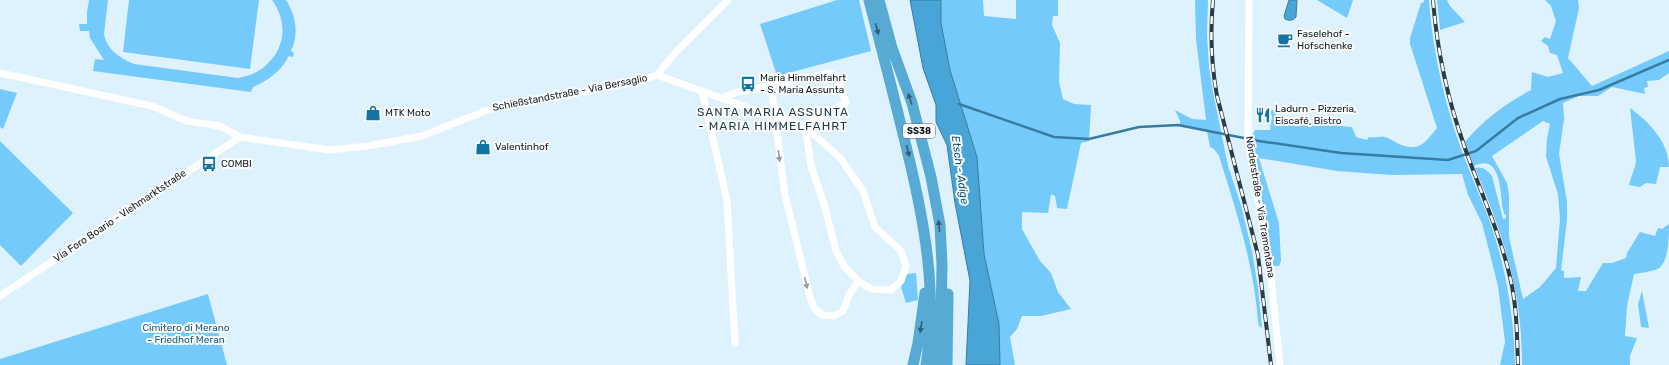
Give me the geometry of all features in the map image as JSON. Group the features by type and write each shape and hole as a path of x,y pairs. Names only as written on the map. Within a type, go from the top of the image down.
{"highway":[{"name":"SS38","path":"869,0 916,184 925,234 932,313 926,365"},
{"name":"SS38","path":"879,0 892,48 912,104 931,177 940,225 942,265 941,322 937,365"},
{"path":"942,265 948,284 949,317 947,365"},
{"path":"913,365 929,275"}],"street":[{"path":"657,75 675,53 728,0"},
{"name":"Nörderstraße - Via Tramontana","path":"1249,0 1248,141 1270,267 1280,365"},
{"name":"Schießstandstraße - Via Bersaglio","path":"0,73 152,106 187,121 220,126 240,137 329,150 368,146 422,136 490,109 636,82 657,75 774,117 805,126"},
{"path":"721,98 738,92 830,73 837,77 846,103 805,126"},
{"path":"771,85 785,194 814,308 822,315 834,316 843,311 849,295 858,281"},
{"path":"702,91 727,200 734,343"},
{"path":"805,126 840,159 863,191 875,227 901,251 906,266 901,280 891,290 872,289 858,281 844,266 836,251 825,207 811,166 805,126"},
{"name":"Via Foro Boario - Viehmarktstraße","path":"0,296 240,137"}],"green space":[{"path":"89,0 108,0 104,34 106,40 108,45 115,53 129,62 134,64 238,78 252,74 264,67 277,52 282,35 282,26 281,17 272,0 286,0 292,12 296,32 291,51 294,53 293,57 289,56 278,71 253,87 251,92 93,71 95,59 104,60 90,38 89,31 80,31 79,24 87,24"},
{"path":"129,0 259,0 250,69 123,52"},
{"path":"837,0 859,0 871,51 777,76 760,24"},
{"path":"941,0 983,0 984,16 1016,19 1016,0 1058,0 1058,16 1053,16 1052,25 1060,43 1059,82 1063,99 1074,104 1091,105 1089,141 1081,143 1067,209 1057,208 1055,196 1051,194 1048,213 1022,212 1022,229 1040,261 1051,273 1058,292 1071,309 1041,316 1022,316 1017,329 1010,337 1015,365 1000,365 999,324 984,254 977,157 950,70 941,23"},
{"path":"1195,0 1208,0 1207,35 1209,67 1213,92 1228,166 1241,205 1252,251 1262,328 1259,326 1253,279 1243,238 1219,156 1214,149 1210,147 1207,131 1180,126 1180,121 1175,110 1192,119 1206,120 1196,39"},
{"path":"1317,0 1353,0 1347,18"},
{"path":"1424,0 1429,0 1435,49 1449,112 1462,152 1490,222 1501,257 1511,310 1515,365 1500,365 1505,342 1498,286 1482,223 1468,195 1462,174 1392,175 1337,171 1259,158 1279,223 1281,261 1279,266 1273,266 1257,170 1252,150 1252,139 1255,130 1270,130 1272,116 1270,112 1273,110 1275,114 1290,121 1352,127 1356,137 1367,140 1369,137 1385,137 1397,143 1411,147 1416,147 1424,142 1437,128 1410,44 1410,38 1421,3 1424,2"},
{"path":"1437,0 1447,0 1450,6 1465,22 1440,30"},
{"path":"1545,0 1578,0 1579,8 1568,58 1592,86 1669,51 1669,73 1659,80 1647,81 1648,87 1644,88 1645,94 1612,87 1598,96 1579,96 1563,103 1564,119 1559,154 1567,202 1567,220 1561,270 1564,271 1564,278 1581,277 1578,291 1586,291 1603,263 1612,263 1626,258 1627,253 1640,232 1655,236 1658,228 1662,229 1669,224 1666,258 1660,268 1634,274 1627,306 1625,336 1637,338 1630,356 1630,365 1522,365 1519,312 1515,288 1495,217 1475,168 1485,169 1492,176 1503,219 1506,218 1506,215 1504,214 1502,205 1499,180 1497,174 1489,164 1482,163 1474,166 1465,142 1479,126 1495,113 1531,90 1532,72 1548,77 1563,73 1557,55 1550,53 1548,46 1541,41 1545,37 1550,39 1556,21 1551,6","holes":["1543,121 1550,124 1547,138 1546,157 1558,194 1560,219 1556,268 1540,287 1523,299 1509,237 1509,195 1507,183 1492,156"]},
{"path":"0,89 17,93 3,129 0,127"},
{"path":"1630,108 1651,126 1657,133 1666,149 1669,167 1660,167 1656,184 1646,183 1640,187 1629,185 1636,161"},
{"path":"0,141 73,213 21,266 0,245"},
{"path":"916,273 918,300 906,303 901,287 907,274"},
{"path":"1642,291 1649,328 1641,327 1638,304"},
{"name":"Cimitero di Merano - Friedhof Meran","path":"208,294 227,365 0,365 0,359"}],"water":[{"name":"Etsch - Adige","path":"910,0 941,0 941,23 950,70 977,157 984,254 999,324 1000,365 966,365 970,281 955,203 947,145 936,122 936,105 923,68"},
{"path":"1289,0 1297,0 1296,17 1291,20 1285,19 1284,16"}],"waterway":[{"path":"959,104 1054,137 1089,139 1139,127 1178,125 1259,141 1341,153 1448,160 1476,151 1518,118 1560,99 1599,90 1669,60"}],"railway":[{"path":"1213,0 1213,72 1217,96 1258,255 1271,365"},
{"path":"1433,0 1440,56 1453,112 1495,228 1510,277 1515,310 1518,365"}],"place":[{"name":"Faselehof - Hofschenke","path":"1285,40"},
{"name":"Maria Himmelfahrt - S. Maria Assunta","path":"748,84"},
{"name":"MTK Moto","path":"373,113"},
{"name":"Ladurn - Pizzeria, Eiscafé, Bistro","path":"1263,115"},
{"name":"Valentinhof","path":"483,147"},
{"name":"COMBI","path":"209,164"}],"district":[{"name":"SANTA MARIA ASSUNTA - MARIA HIMMELFAHRT","path":"773,119"}]}
